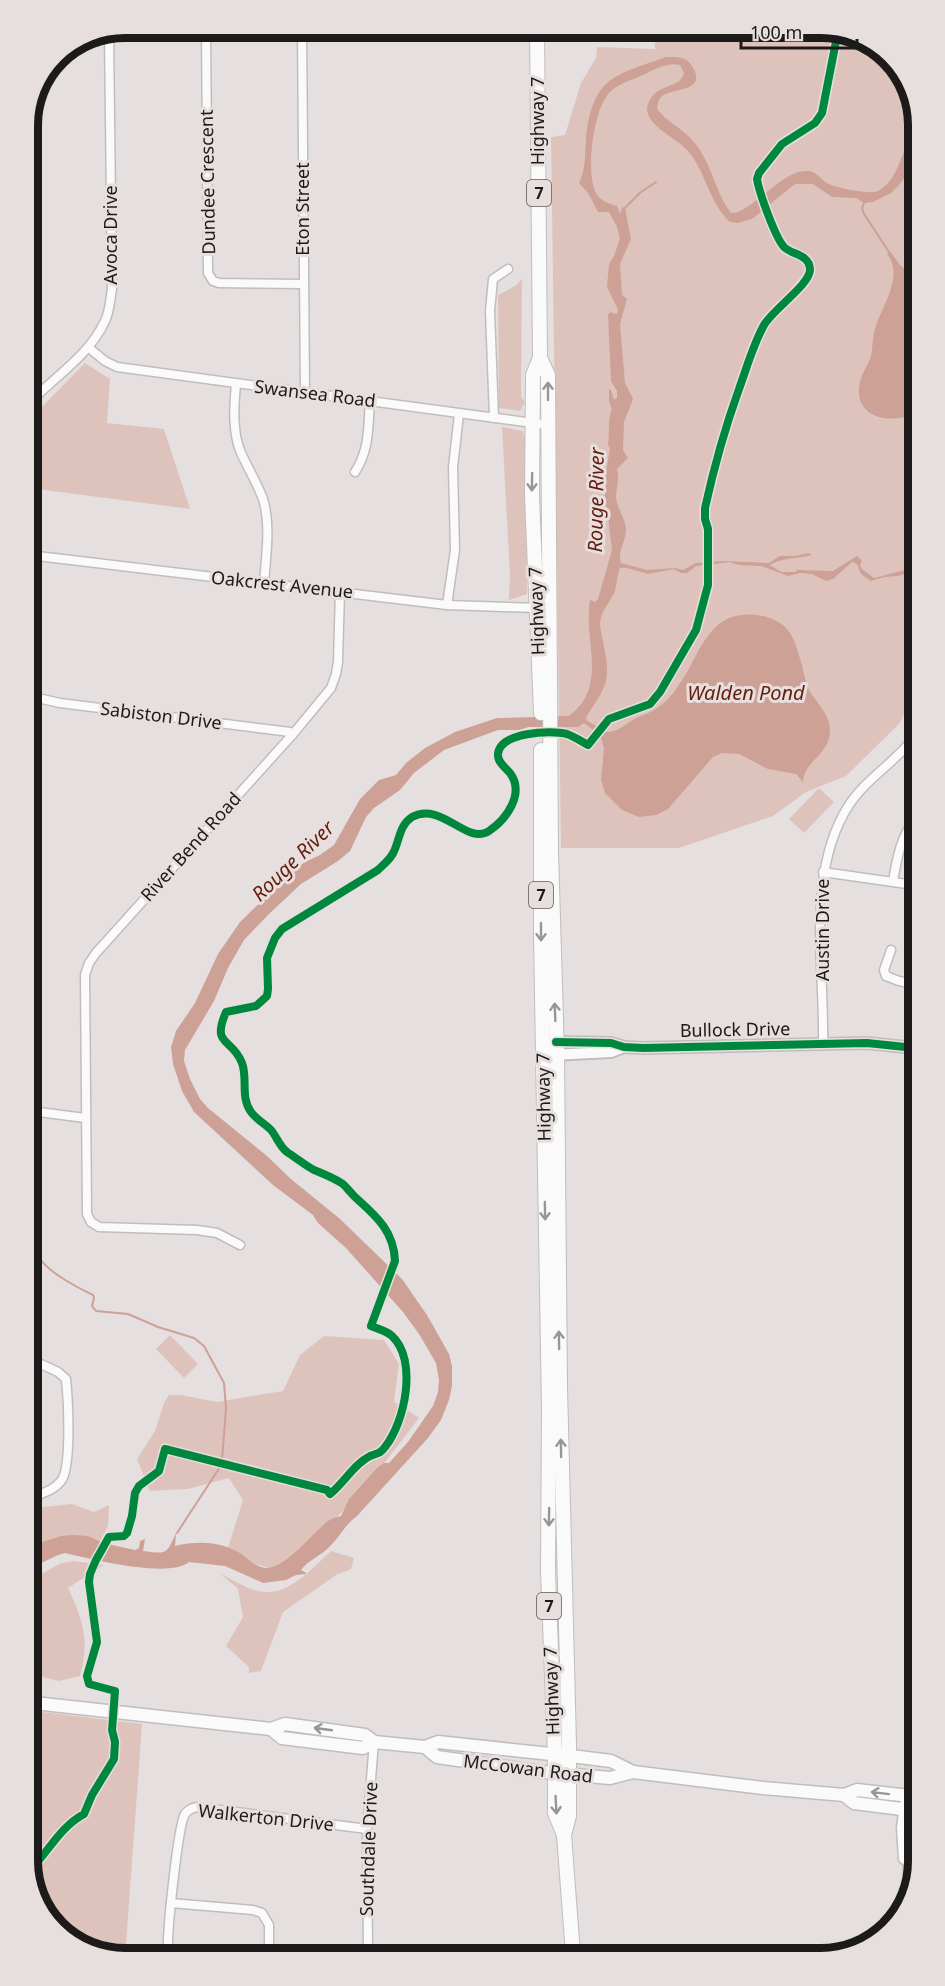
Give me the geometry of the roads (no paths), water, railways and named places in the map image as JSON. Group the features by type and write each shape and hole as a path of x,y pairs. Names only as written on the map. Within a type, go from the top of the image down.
{"main road":[{"name":"Highway 7","path":"537,38 540,358 533,375 541,424 546,707 541,935 552,1050 560,1386 562,1774 569,1816 564,1835 573,1948"},
{"name":"Highway 7","path":"541,424 532,496 536,608 546,707"},
{"name":"McCowan Road","path":"38,1703 271,1729 285,1724 365,1735 374,1742 425,1748 437,1757 562,1774 610,1778 633,1772"},
{"name":"McCowan Road","path":"425,1748 438,1742 611,1761 633,1772 844,1795 857,1790 908,1796"},
{"name":"McCowan Road","path":"844,1795 854,1803 908,1810"}],"street":[{"name":"Dundee Crescent","path":"207,38 208,273 213,280 219,283 304,284"},
{"name":"Eton Street","path":"302,38 305,392"},
{"name":"Avoca Drive","path":"38,395 89,348 105,321 112,289 110,39"},
{"path":"494,418 490,311 493,279 508,269"},
{"name":"Swansea Road","path":"89,348 117,368 541,424"},
{"path":"236,384 235,417 240,450 263,500 267,518 264,583"},
{"path":"356,472 366,448 370,400"},
{"path":"447,605 455,550 453,467 459,414"},
{"name":"Oakcrest Avenue","path":"38,556 447,605 536,608"},
{"name":"River Bend Road","path":"240,1245 217,1233 197,1230 99,1227 91,1222 86,1205 84,987 89,963 293,734 331,688 336,674 340,591"},
{"name":"Sabiston Drive","path":"38,698 60,703 293,734"},
{"name":"Austin Drive","path":"823,1045 823,872 829,846 850,803 908,746"},
{"path":"893,881 900,844 908,828"},
{"path":"823,872 908,884"},
{"path":"891,950 884,970 886,976 908,983"},
{"name":"Bullock Drive","path":"552,1050 611,1052 624,1047 883,1044 908,1047"},
{"path":"38,1112 85,1118"},
{"path":"38,1362 58,1372 66,1379 68,1460 66,1475 62,1480 53,1489 38,1495"},
{"name":"Southdale Drive","path":"368,1948 367,1829 374,1742"},
{"path":"904,1795 908,1802"},
{"name":"Walkerton Drive","path":"168,1948 180,1828 184,1815 190,1809 197,1807 367,1829"},
{"path":"908,1817 901,1828 903,1859 908,1863"},
{"path":"171,1903 254,1910 262,1913 269,1925 269,1948"}],"water":[{"name":"Walden Pond","path":"666,57 687,60 692,66 696,74 693,85 662,96 657,109 699,148 731,213 747,207 786,178 806,171 813,172 833,186 862,192 878,191 895,174 908,143 908,173 891,193 873,202 864,203 856,198 832,197 813,184 795,184 752,219 738,223 730,222 717,206 694,159 683,146 655,124 647,111 648,104 656,92 682,78 684,73 680,65 662,66 623,83 605,98 593,138 592,181 597,194 607,203 617,206 620,214 622,207 625,208 631,239 620,264 622,295 627,299 620,324 625,383 633,399 624,422 623,450 628,458 617,469 616,497 626,530 620,555 621,563 647,570 675,568 683,570 696,563 724,561 769,563 780,556 808,553 812,555 785,559 770,565 781,572 833,571 857,556 862,561 860,565 862,569 874,578 908,569 908,573 871,581 861,574 857,564 852,562 833,579 826,581 812,574 800,573 788,576 761,566 739,565 730,562 696,566 687,573 674,569 648,574 620,568 615,591 600,620 606,660 605,686 586,718 587,721 602,732 611,732 656,709 676,690 711,631 734,616 752,614 762,616 779,623 792,636 810,692 823,710 830,726 826,747 804,775 803,782 796,774 768,769 739,754 722,753 713,757 668,809 656,815 639,817 622,810 605,793 601,780 604,748 600,735 584,723 578,727 529,727 519,730 498,730 444,750 414,773 400,790 374,808 366,817 350,851 301,884 244,940 228,968 214,1001 185,1050 184,1061 190,1079 200,1099 208,1108 340,1219 402,1279 427,1315 449,1354 452,1366 452,1386 449,1400 441,1420 428,1438 327,1549 304,1566 301,1570 306,1574 263,1583 225,1566 189,1562 179,1567 148,1568 110,1563 65,1553 38,1565 38,1543 61,1536 88,1536 103,1543 135,1550 139,1548 140,1541 145,1539 143,1551 157,1553 165,1551 170,1546 176,1533 175,1546 191,1543 215,1544 231,1548 258,1566 266,1568 274,1566 291,1556 328,1521 341,1516 349,1499 378,1467 389,1463 408,1442 433,1406 439,1380 436,1363 403,1312 313,1215 273,1185 194,1112 182,1091 173,1064 171,1047 176,1031 195,1003 218,954 240,922 294,870 334,845 360,799 379,780 396,775 406,763 425,748 455,732 497,718 569,716 581,704 588,691 592,662 590,600 595,602 598,599 612,550 607,509 604,503 606,484 594,478 603,478 606,472 612,409 609,389 614,400 617,398 617,391 611,381 608,315 610,312 617,314 618,310 607,287 609,264 620,239 609,212 598,212 588,193 579,183 584,167 589,116 594,101 602,88 613,78"},
{"path":"890,251 908,272 908,412 904,417 895,418 870,413 861,401 859,392 861,379 871,356 875,329 893,282 894,272 887,254"}],"waterway":[{"path":"625,208 641,192 656,182"},
{"path":"864,203 862,208 864,214 889,252"},
{"path":"38,1254 45,1265 57,1275 93,1295 92,1306 96,1311 128,1314 158,1327 194,1338 204,1346 224,1383 226,1408 222,1460"},
{"path":"177,1533 220,1467"}],"water label":[{"name":"Rouge River","path":"596,500"},
{"name":"Rouge River","path":"293,861"}]}
